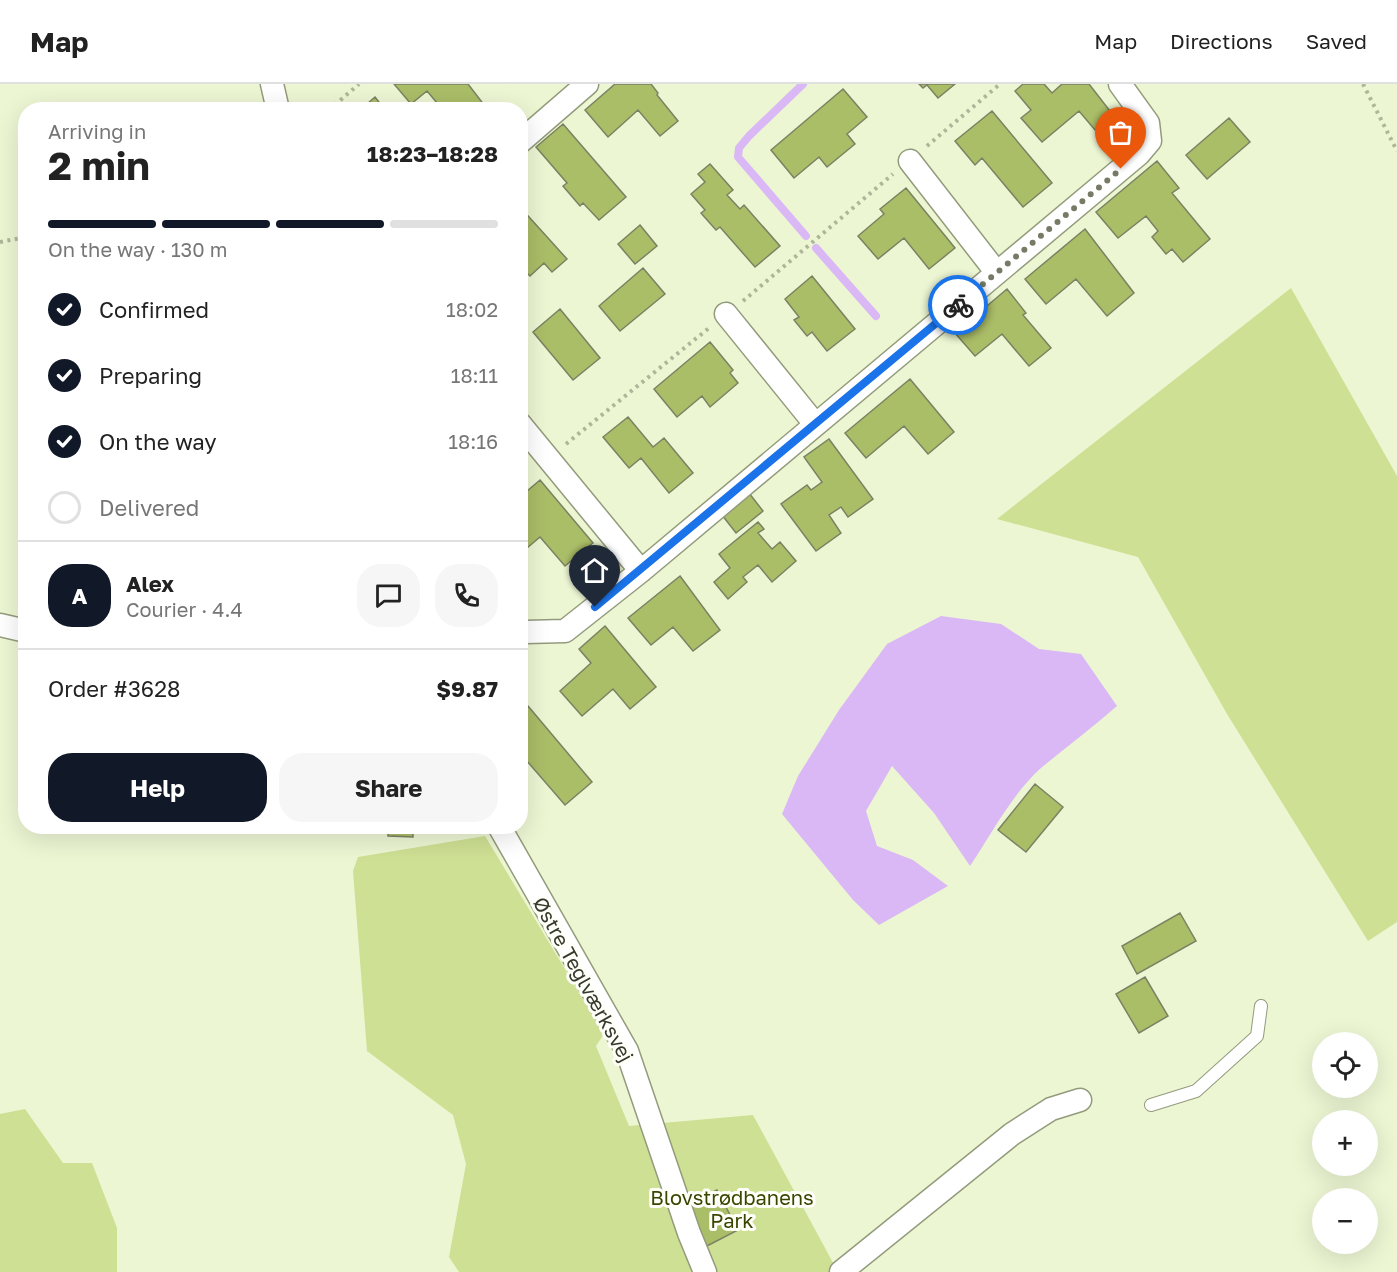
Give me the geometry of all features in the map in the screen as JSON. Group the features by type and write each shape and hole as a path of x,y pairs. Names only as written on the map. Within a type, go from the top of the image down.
{"street":[{"path":"272,84 277,102"},
{"path":"528,135 587,84"},
{"path":"528,632 565,631 1139,154 1150,141 1148,123 1120,84"},
{"path":"910,161 998,273"},
{"path":"726,314 815,424"},
{"path":"528,433 640,571"},
{"path":"0,625 18,629"},
{"name":"Østre Teglværksvej","path":"504,834 627,1051 688,1233 705,1272"},
{"path":"841,1272 1012,1134 1051,1109 1080,1100"}],"lane":[{"path":"1151,1105 1196,1090 1257,1036 1262,1006"}],"path":[{"path":"338,102 359,84"},
{"path":"549,458 726,314 1000,84"},
{"path":"1363,84 1397,151"},
{"path":"0,242 18,239"}],"green space":[{"path":"1291,288 1397,476 1397,922 1368,941 1227,714 1138,557 997,519"},
{"name":"Blovstrødbanens Park","path":"485,836 604,1034 596,1046 629,1126 753,1115 838,1272 459,1272 449,1257 466,1164 453,1115 367,1051 353,871 358,857"},
{"path":"25,1109 63,1163 92,1163 117,1228 117,1272 0,1272 0,1114"}],"shaded area":[{"path":"941,616 1001,624 1039,649 1081,654 1117,706 1031,778 1012,802 970,866 934,813 892,766 866,811 877,846 913,860 948,886 879,925 853,900 782,814 798,776 839,710 887,644"}],"building":[{"path":"394,84 468,84 482,102 436,102 427,91 413,102 409,102"},
{"path":"615,84 651,84 678,121 660,136 638,110 608,137 585,110"},
{"path":"919,84 955,84 938,98 927,85 923,88"},
{"path":"1023,84 1044,84 1052,93 1062,84 1089,84 1113,115 1095,130 1079,111 1042,142 1021,118 1031,110 1015,91"},
{"path":"843,89 867,117 847,134 855,144 827,167 819,157 794,178 771,150"},
{"path":"375,97 379,102 369,102"},
{"path":"992,111 1052,183 1023,207 982,158 975,165 955,141"},
{"path":"1229,118 1250,142 1207,179 1186,155"},
{"path":"563,124 626,197 599,220 583,203 580,206 563,186 567,183 536,147"},
{"path":"1157,161 1179,188 1172,193 1210,239 1183,262 1172,249 1166,254 1152,237 1158,231 1146,216 1118,238 1096,212"},
{"path":"710,164 733,190 727,195 740,209 744,205 780,246 755,267 720,227 716,230 701,213 705,210 691,194 705,182 698,174"},
{"path":"906,188 955,248 929,269 904,238 878,259 858,236 884,214 880,209"},
{"path":"528,216 567,259 552,272 544,263 530,276 528,274"},
{"path":"640,225 657,246 635,264 618,244"},
{"path":"1085,229 1134,293 1107,316 1076,279 1046,304 1025,279"},
{"path":"643,268 665,294 620,331 599,306"},
{"path":"812,276 855,329 827,351 812,332 807,336 794,320 799,317 785,299"},
{"path":"1007,289 1026,313 1023,315 1051,348 1029,366 1002,334 975,356 955,333"},
{"path":"560,309 600,358 573,380 533,332"},
{"path":"710,342 733,370 730,373 738,383 710,407 702,396 677,417 654,389"},
{"path":"910,379 954,432 928,454 904,426 866,458 845,433"},
{"path":"628,417 653,447 664,438 693,473 669,493 641,458 629,468 603,437"},
{"path":"829,439 873,499 848,517 841,507 829,515 841,533 816,551 781,504 807,485 811,490 822,482 804,457"},
{"path":"540,480 593,543 565,566 540,537 528,547 528,490"},
{"path":"749,493 763,511 736,533 722,515"},
{"path":"758,522 764,529 758,533 772,549 780,542 796,561 772,582 758,565 743,577 747,582 728,599 714,582 730,568 719,554"},
{"path":"680,576 720,630 693,651 673,627 651,645 628,618"},
{"path":"605,626 656,687 630,709 613,689 582,716 560,691 591,663 579,649"},
{"path":"528,706 592,782 565,805 528,762"},
{"path":"1035,784 1063,807 1026,852 998,830"},
{"path":"388,834 413,834 413,837 388,836"},
{"path":"1180,913 1196,941 1137,974 1122,946"},
{"path":"1145,977 1168,1016 1139,1033 1116,994"},
{"path":"717,1190 738,1230 707,1246 686,1205"}],"waterway":[{"path":"803,84 749,136 739,148 738,157 806,236"},
{"path":"816,248 876,316"}],"way so far":[{"path":"958,305 1121,169"}],"route":[{"path":"595,607 958,305"}]}
